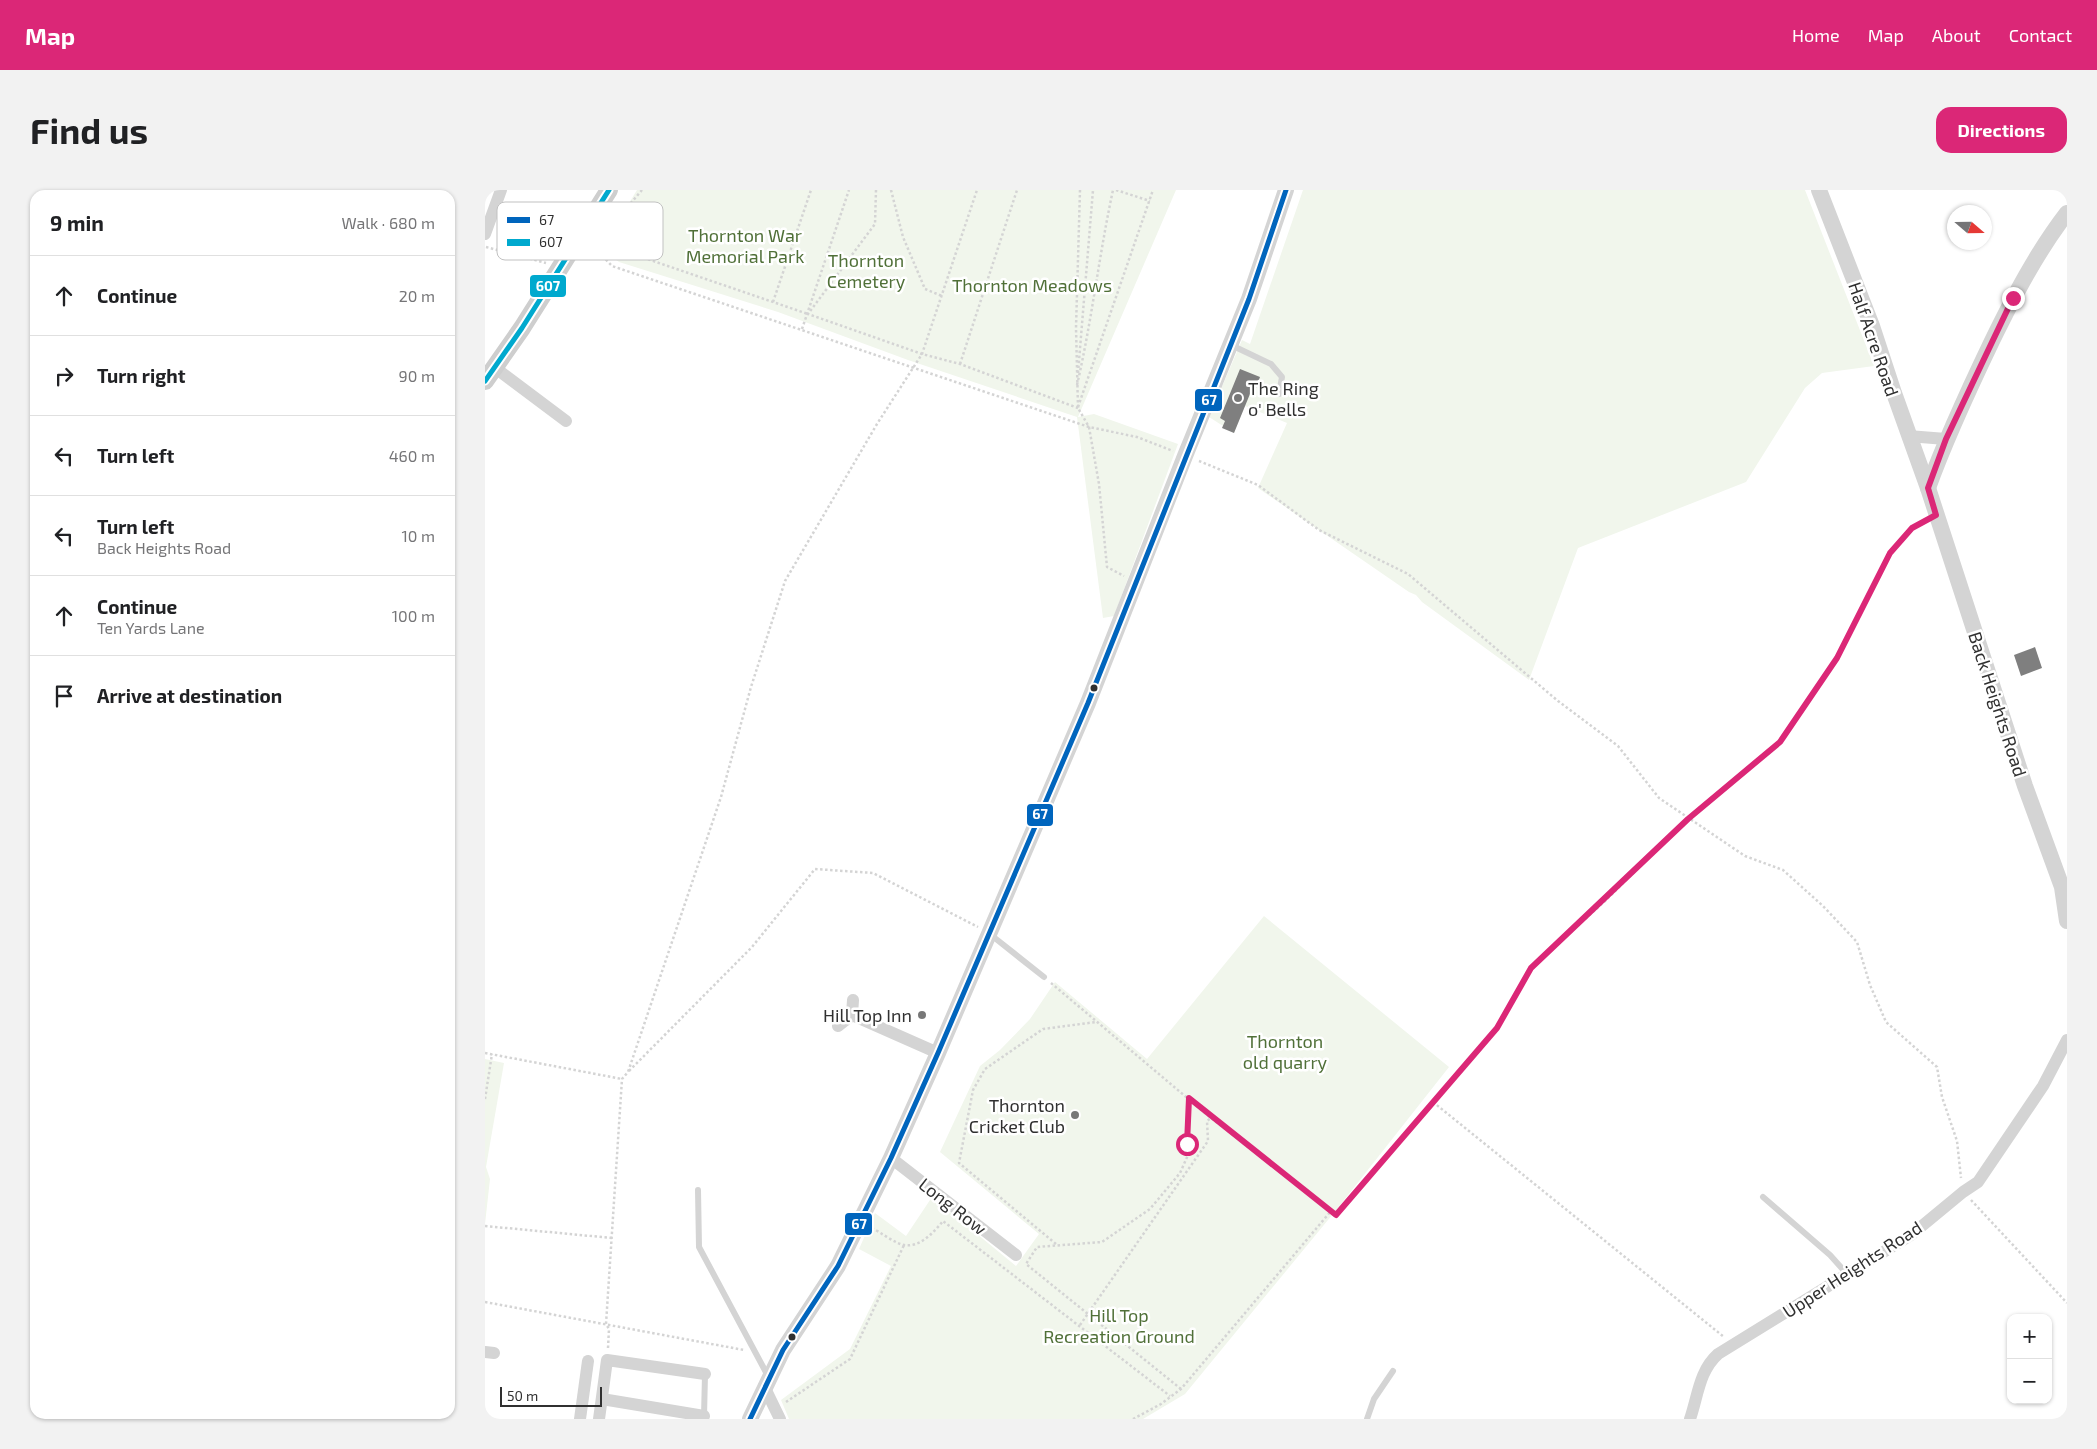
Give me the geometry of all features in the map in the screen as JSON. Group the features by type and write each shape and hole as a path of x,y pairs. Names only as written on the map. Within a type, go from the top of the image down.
{"main road":[{"path":"601,202 609,190"},
{"path":"490,374 564,260"}],"street":[{"path":"485,234 501,190"},
{"path":"749,1419 783,1350 838,1266 891,1158 938,1053 988,932 1088,703 1135,581 1249,299 1286,190"},
{"name":"Half Acre Road","path":"1819,190 1872,326 1908,436 1928,488"},
{"path":"1928,488 1946,439 2013,298 2032,264 2067,213"},
{"path":"490,374 566,421"},
{"path":"1908,436 1946,439"},
{"name":"Back Heights Road","path":"1928,488 2025,786 2062,887 2067,921"},
{"path":"838,1026 852,1015 853,1000"},
{"path":"852,1015 938,1053"},
{"name":"Upper Heights Road","path":"1690,1419 1701,1377 1709,1361 1733,1344 1911,1235 1978,1182 2043,1086 2067,1040"},
{"name":"Long Row","path":"891,1158 1016,1255"},
{"path":"599,1419 607,1360 705,1374"},
{"path":"580,1419 588,1361"},
{"path":"767,1382 780,1419"},
{"path":"601,1399 704,1418"}],"lane":[{"path":"1231,345 1271,364 1282,377 1279,394"},
{"path":"988,932 1044,977"},
{"path":"698,1190 699,1247 755,1352 767,1382"},
{"path":"1763,1198 1830,1256 1847,1274"},
{"path":"1367,1419 1374,1400 1393,1371"},
{"path":"704,1418 705,1374"}],"path":[{"path":"632,202 642,190"},
{"path":"773,302 811,190"},
{"path":"802,329 849,190"},
{"path":"807,314 875,224 876,190"},
{"path":"891,190 903,237 925,289 941,296"},
{"path":"628,1072 721,797 751,687 785,581 862,448 922,354 977,190"},
{"path":"960,364 1017,190"},
{"path":"1080,190 1076,328 1077,408 1089,427 1099,484 1107,567 1135,581"},
{"path":"1076,389 1093,190"},
{"path":"1076,389 1088,340 1103,236 1115,190 1150,201"},
{"path":"1077,408 1153,190"},
{"path":"535,260 560,267"},
{"path":"606,260 612,266 1089,427 1137,437 1258,485 1319,530 1408,574 1559,701 1618,746 1659,798 1745,856 1783,870 1823,906 1857,942 1870,985 1886,1022 1937,1067 1942,1097 1957,1141 1963,1192 2067,1303"},
{"path":"650,260 922,354 960,364 1077,408"},
{"path":"1044,977 1211,1118 1336,1215 1497,1028 1531,968 1688,819 1780,742 1837,658 1890,553 1912,528 1936,515"},
{"path":"607,1360 609,1329 606,1324 622,1078 752,947 815,868 873,873 988,932"},
{"path":"1056,1244 959,1163 973,1090 985,1069 1043,1029 1096,1022"},
{"path":"485,1052 622,1078"},
{"path":"485,1099 493,1054"},
{"path":"1181,1389 1026,1264 1037,1247 1056,1244 1102,1242 1150,1209 1180,1173 1188,1155 1189,1098"},
{"path":"1433,1102 1733,1344"},
{"path":"1080,1325 1207,1141 1207,1121 1211,1118"},
{"path":"1133,1419 1181,1389 1331,1211"},
{"path":"860,1221 904,1245 920,1243 934,1232 943,1221 1171,1397"},
{"path":"485,1226 612,1238"},
{"path":"789,1410 786,1401 850,1359 904,1245"},
{"path":"485,1302 755,1352"}],"green space":[{"path":"637,190 1176,190 1078,417 1094,414 1178,444 1114,616 1103,618 1077,417 908,360 778,312 619,262 616,260 663,260 663,202 630,202"},
{"path":"1303,190 1805,190 1874,366 1822,373 1805,388 1746,482 1578,548 1529,680 1422,602 1416,595 1258,488 1287,423 1245,406 1234,433 1209,417 1242,340 1250,344"},
{"path":"1264,916 1449,1067 1337,1209 1185,1394 1143,1419 789,1419 781,1400 850,1349 891,1266 859,1249 875,1213 906,1236 932,1197 1016,1266 1039,1234 940,1152 980,1066 1000,1050 1030,1019 1055,982 1147,1059"},
{"path":"485,1059 504,1063 486,1167 490,1179 485,1224"}],"building":[{"name":"The Ring o' Bells","path":"1240,369 1260,377 1255,391 1252,389 1234,433 1222,428 1225,421 1220,418"},
{"path":"2035,647 2042,668 2021,676 2014,655"}],"transit line":[{"name":"607","path":"601,202 609,190"},
{"name":"67","path":"750,1419 783,1350 838,1266 891,1158 938,1053 1088,703 1249,299 1286,190"},
{"name":"607","path":"485,381 522,328 565,260"}],"place":[{"name":"The Ring o' Bells","path":"1238,398"},
{"name":"Hill Top Inn","path":"922,1015"},
{"name":"Thornton Cricket Club","path":"1075,1115"}],"route":[{"path":"1187,1144 1189,1098 1211,1118 1336,1215 1497,1028 1531,968 1605,900 1688,819 1780,742 1837,658 1890,553 1912,528 1936,515 1928,488 1946,439 2013,298"}],"park label":[{"name":"Thornton War Memorial Park","path":"745,245"},
{"name":"Thornton Cemetery","path":"866,270"},
{"name":"Thornton Meadows","path":"1032,285"},
{"name":"Thornton old quarry","path":"1285,1051"},
{"name":"Hill Top Recreation Ground","path":"1119,1325"}]}
